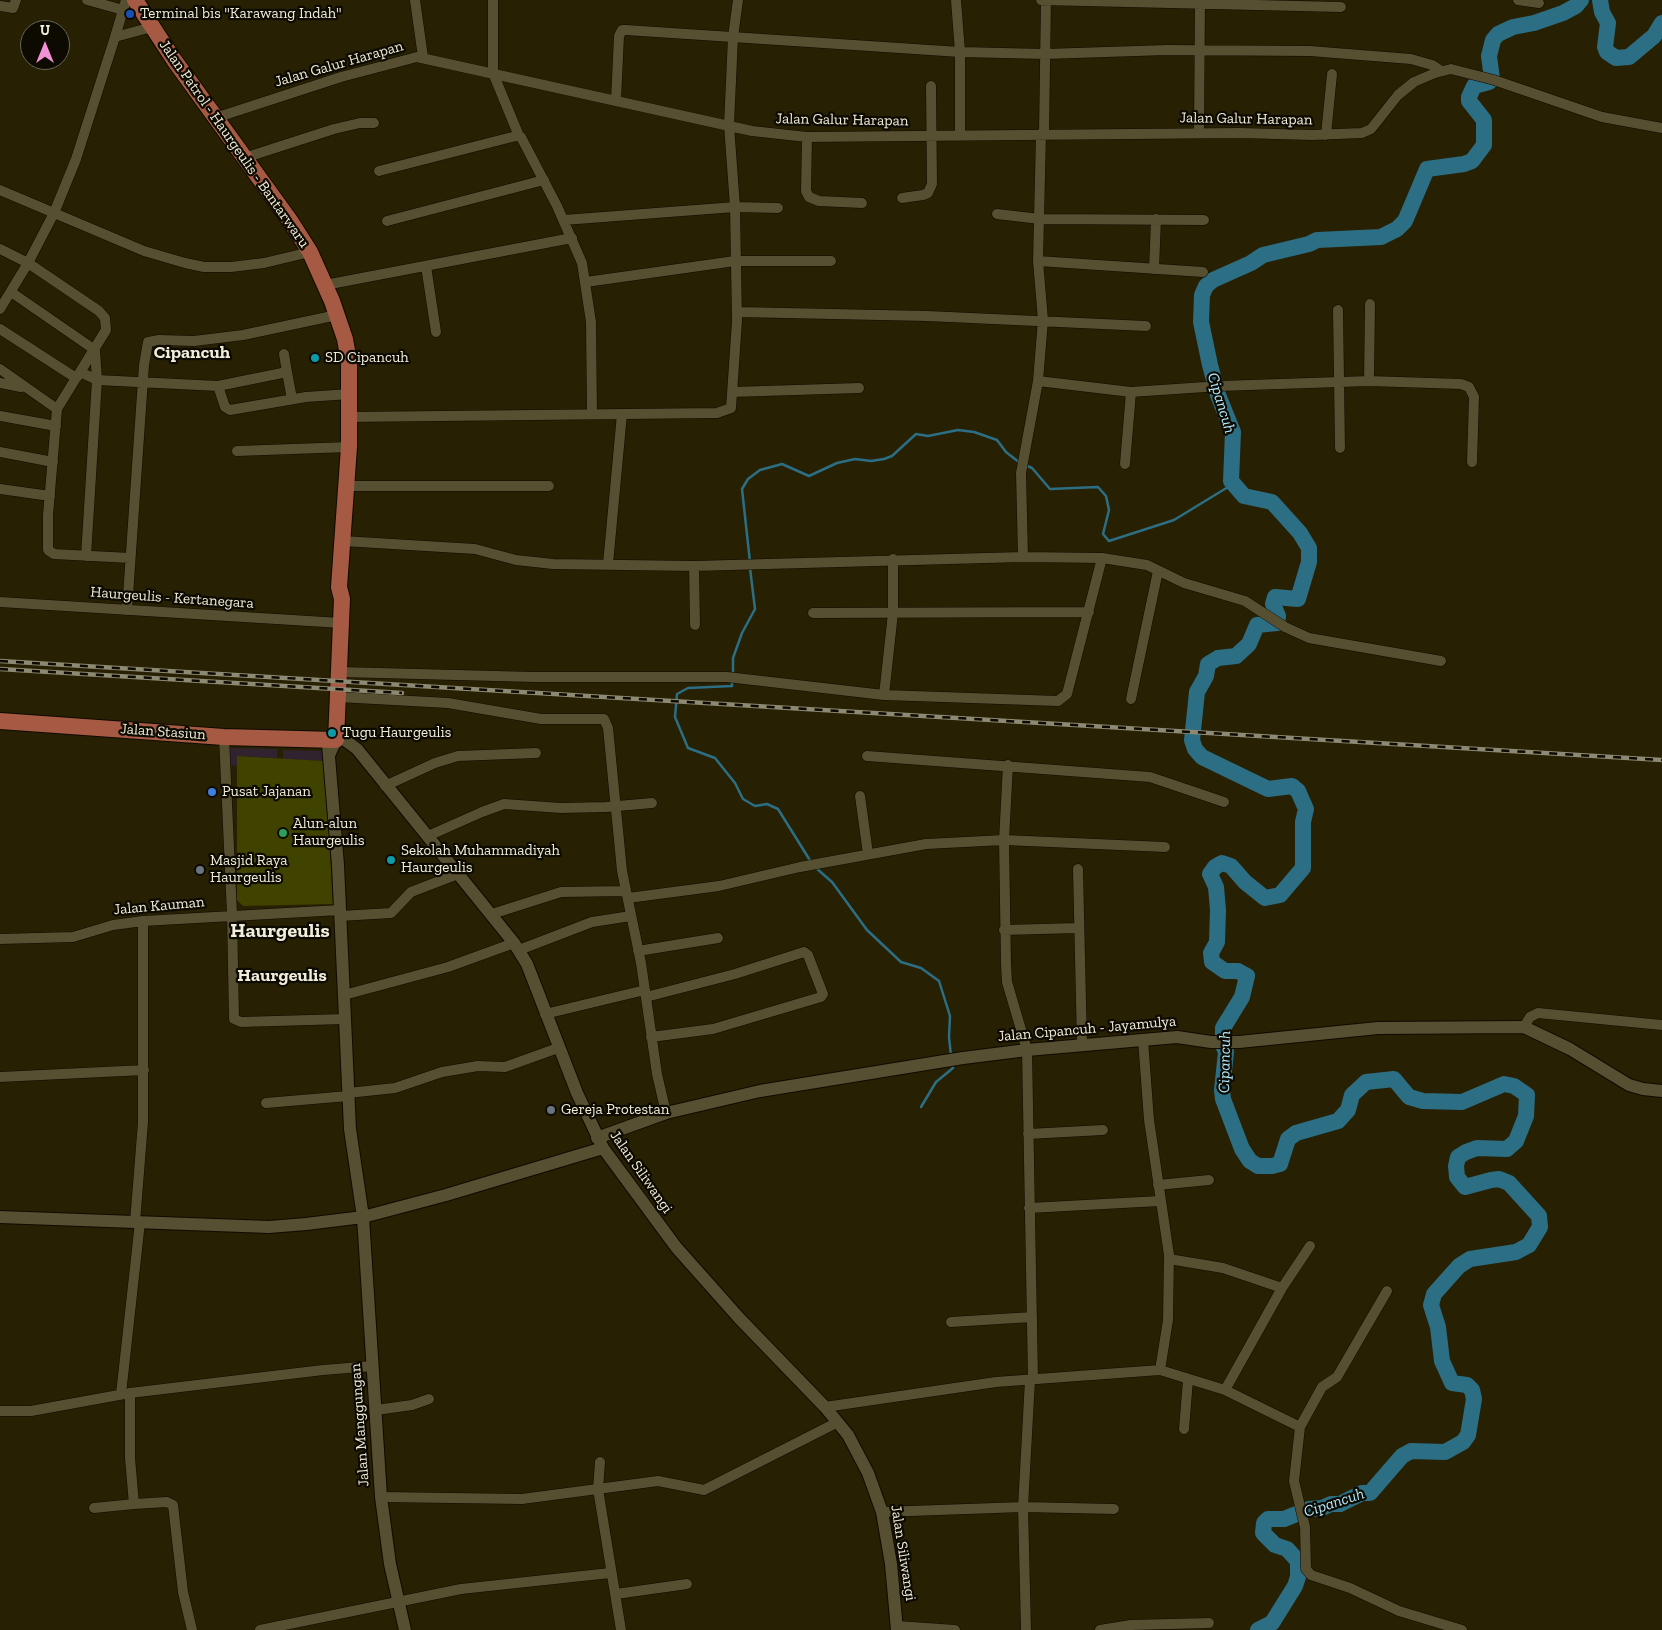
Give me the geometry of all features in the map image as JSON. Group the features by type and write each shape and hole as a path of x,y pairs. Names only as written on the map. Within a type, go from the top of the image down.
{"main road":[{"name":"Jalan Patrol - Haurgeulis - Bantarwaru","path":"128,3 152,28 310,252 337,315 347,349 350,394 347,486 339,587 342,599 336,622"},
{"path":"331,744 340,672 336,622"},
{"path":"331,744 336,622"},
{"name":"Jalan Stasiun","path":"0,721 331,744"}],"street":[{"path":"0,6 13,8 16,0"},
{"path":"0,309 28,263 54,213 79,150 115,37 128,3 87,0"},
{"path":"416,0 423,57"},
{"path":"493,0 493,73 518,136 523,140 544,180 578,251 586,282 592,345 592,414"},
{"path":"349,418 717,413 731,408 737,312 729,125 733,37 738,0"},
{"path":"956,0 960,52 960,135"},
{"path":"1041,0 1341,6"},
{"path":"1023,557 1022,473 1025,447 1038,382 1043,320 1038,261 1046,0"},
{"path":"1518,0 1539,3"},
{"path":"1198,133 1200,2"},
{"path":"115,37 152,28"},
{"path":"616,100 619,36 622,30 960,52 1045,54 1200,50 1310,51 1411,58 1432,65 1440,71"},
{"name":"Jalan Galur Harapan","path":"215,118 341,77 408,58 423,57 770,134 807,137 1198,133 1326,135 1367,131 1406,88 1423,77 1440,71 1461,71 1494,80 1602,117 1662,128"},
{"path":"1326,135 1332,74"},
{"path":"902,198 923,196 931,188 931,86"},
{"path":"244,158 334,130 360,123 374,123"},
{"path":"379,171 518,136"},
{"path":"807,137 806,191 809,198 819,201 862,203"},
{"path":"387,221 544,180"},
{"path":"0,190 158,255 204,267 231,267 264,263 310,252"},
{"path":"564,220 734,207 778,208"},
{"path":"997,214 1040,219 1204,220"},
{"path":"1154,269 1156,219"},
{"path":"325,285 572,238"},
{"path":"0,249 28,263 105,318 106,330 57,409 48,550 54,554 130,558"},
{"path":"586,282 735,261 831,261"},
{"path":"1038,261 1203,272"},
{"path":"426,266 436,332"},
{"path":"11,292 95,350"},
{"path":"1369,381 1370,304"},
{"path":"1338,310 1340,448"},
{"path":"737,312 1043,320 1146,326"},
{"path":"127,610 146,347 152,340 194,341 243,335 337,315"},
{"path":"0,329 78,375 97,380 218,386 287,372"},
{"path":"86,556 97,380 95,350"},
{"path":"284,354 292,399"},
{"path":"0,370 57,409"},
{"path":"1038,382 1131,392 1220,386 1369,381 1461,384 1470,387 1474,398 1472,462"},
{"path":"0,383 24,388"},
{"path":"218,386 225,407 230,410 292,399 350,394"},
{"path":"732,392 859,388"},
{"path":"1125,464 1131,392"},
{"path":"608,564 622,414"},
{"path":"0,416 56,426"},
{"path":"236,451 349,446"},
{"path":"0,452 53,462"},
{"path":"347,486 549,486"},
{"path":"0,489 50,496"},
{"path":"342,541 475,549 538,563 694,566 1023,557 1102,558 1133,561 1147,564 1184,583 1256,606 1285,627 1309,638 1441,661"},
{"path":"340,672 572,678 732,677 884,695 1058,701 1067,694 1102,558"},
{"path":"884,695 893,612 893,560"},
{"path":"694,566 696,625"},
{"path":"1131,699 1158,570"},
{"name":"Haurgeulis - Kertanegara","path":"0,602 336,622"},
{"path":"813,613 1089,612"},
{"path":"338,697 448,704 541,719 604,719 608,728 614,807 627,895 646,993 657,1074 666,1113"},
{"path":"224,737 232,914 234,1019 241,1022 344,1019"},
{"name":"Jalan Siliwangi","path":"331,744 342,738 357,748 385,786 492,914 517,947 558,1048 600,1143 649,1213 682,1254 825,1407 857,1449 882,1512 891,1564 897,1628"},
{"name":"Jalan Manggungan","path":"331,744 348,1094 352,1147 363,1217 381,1496 390,1564 405,1630"},
{"path":"385,786 435,763 458,756 536,753"},
{"path":"867,756 1008,765 1156,778 1224,802"},
{"path":"1008,765 1004,840 1004,930 1007,982 1027,1050 1032,1317 1031,1379 1023,1507 1026,1630"},
{"path":"860,796 868,854"},
{"path":"428,836 504,804 561,808 614,807 652,803"},
{"path":"492,914 561,892 627,895 718,886 800,867 926,844 1004,840 1165,847"},
{"path":"1078,869 1082,1045"},
{"name":"Jalan Kauman","path":"0,939 73,937 113,924 232,914 391,913 410,892 458,874"},
{"path":"344,995 517,947 592,922 631,916"},
{"path":"134,1504 125,1394 138,1222 144,1070 143,921"},
{"path":"1004,930 1078,928"},
{"path":"638,951 718,938"},
{"path":"545,1014 735,974 804,952 808,955 823,994 821,997 713,1029 651,1037"},
{"path":"1524,1027 1530,1017 1538,1013 1662,1025"},
{"name":"Jalan Cipancuh - Jayamulya","path":"0,1217 269,1227 363,1217 456,1192 600,1143 666,1113 781,1087 944,1061 1027,1050 1143,1040 1186,1037 1211,1042 1239,1042 1378,1028 1524,1027 1570,1049 1629,1085 1662,1091"},
{"path":"1143,1040 1149,1120 1169,1259 1168,1320 1160,1370"},
{"path":"266,1103 395,1088 442,1072 478,1066 505,1067 558,1048"},
{"path":"0,1077 144,1070"},
{"path":"1028,1134 1103,1130"},
{"path":"1158,1185 1210,1180"},
{"path":"1029,1208 1160,1201"},
{"path":"1225,1390 1282,1288 1310,1246"},
{"path":"1169,1259 1223,1268 1282,1288"},
{"path":"1387,1291 1335,1380 1322,1387 1300,1428 1294,1481 1304,1527 1306,1569 1308,1573 1350,1588 1398,1611 1462,1630"},
{"path":"951,1322 1032,1317"},
{"path":"0,1411 31,1412 125,1394 324,1370 373,1366"},
{"path":"825,1407 848,1402 1031,1379 1160,1370 1225,1390 1300,1428"},
{"path":"1184,1428 1188,1380"},
{"path":"376,1410 412,1405 429,1399"},
{"path":"381,1496 512,1500 658,1480 704,1490 838,1422"},
{"path":"600,1462 598,1489 610,1573 616,1594 621,1630"},
{"path":"94,1508 167,1502 173,1505 184,1592 192,1630"},
{"path":"882,1512 1023,1507 1114,1509"},
{"path":"260,1630 337,1616 399,1600 461,1588 610,1573"},
{"path":"616,1594 687,1584"},
{"path":"1100,1630 1131,1625 1209,1623"},
{"path":"897,1628 955,1630"}],"shaded area":[{"path":"229,748 277,749 277,758 237,756 237,766 230,765"},
{"path":"283,750 326,751 325,761 283,759"},
{"name":"Alun-alun Haurgeulis","path":"237,756 325,761 333,904 243,906 237,900"}],"waterway":[{"name":"Cipancuh","path":"1258,1630 1272,1623 1295,1586 1298,1577 1298,1561 1287,1549 1275,1545 1263,1533 1264,1523 1268,1519 1284,1519 1309,1509 1340,1504 1362,1493 1370,1493 1402,1456 1411,1451 1445,1452 1463,1442 1468,1435 1474,1399 1472,1390 1467,1385 1452,1383 1442,1361 1438,1327 1431,1305 1434,1294 1459,1266 1470,1259 1516,1252 1529,1245 1540,1227 1539,1216 1509,1183 1499,1179 1465,1187 1457,1177 1456,1166 1458,1157 1466,1152 1477,1148 1507,1149 1516,1141 1526,1116 1527,1095 1514,1086 1504,1084 1462,1102 1423,1101 1409,1097 1394,1079 1366,1082 1352,1095 1348,1110 1338,1121 1296,1133 1288,1139 1280,1164 1272,1166 1258,1166 1250,1161 1242,1149 1223,1099 1222,1090 1226,1052 1223,1045 1223,1028 1242,997 1247,976 1238,971 1225,971 1212,962 1211,953 1217,942 1218,910 1216,887 1210,874 1215,867 1222,863 1231,866 1245,882 1265,898 1280,895 1303,868 1303,822 1306,809 1298,791 1292,786 1268,789 1202,757 1195,749 1192,740 1197,692 1206,676 1208,664 1218,658 1236,656 1249,644 1257,625 1277,623 1278,616 1273,604 1275,597 1298,599 1309,562 1309,548 1300,533 1272,502 1244,496 1231,481 1233,432 1218,395 1210,365 1201,322 1202,295 1206,286 1213,280 1251,263 1263,255 1309,244 1317,240 1381,237 1397,229 1405,221 1427,169 1464,164 1472,161 1484,145 1484,120 1469,101 1469,97 1474,86 1489,82 1492,79 1489,56 1493,40 1498,34 1513,27 1534,23 1563,13 1576,6 1581,0"},
{"name":"Cipancuh","path":"1600,0 1602,12 1608,23 1605,47 1607,52 1616,58 1629,57 1654,36 1662,23"},
{"path":"750,562 742,489 748,479 760,470 782,464 809,476 837,463 855,459 871,461 892,456 916,434 928,436 958,430 974,432 997,440 1006,452 1020,463"},
{"path":"1025,465 1032,468 1050,489 1098,487 1106,496 1109,510 1103,534 1109,541 1174,520 1233,484"},
{"path":"733,675 733,658 742,633 755,609 750,568"},
{"path":"732,680 732,686 688,688 677,694 675,717 688,748 715,758 735,783 743,799 755,806 767,804 778,809 811,862"},
{"path":"816,868 832,882 867,930 901,962 921,968 939,981 950,1016 949,1037 951,1056"},
{"path":"921,1107 936,1082 953,1068 952,1064"}],"railway":[{"path":"0,661 1662,760"},
{"path":"0,669 402,693"}],"place":[{"name":"Terminal bis \"Karawang Indah\"","path":"130,14"},
{"name":"SD Cipancuh","path":"315,358"},
{"name":"Tugu Haurgeulis","path":"332,733"},
{"name":"Pusat Jajanan","path":"212,792"},
{"name":"Alun-alun Haurgeulis","path":"283,833"},
{"name":"Sekolah Muhammadiyah Haurgeulis","path":"391,860"},
{"name":"Masjid Raya Haurgeulis","path":"200,870"},
{"name":"Gereja Protestan","path":"551,1110"}],"district":[{"name":"Cipancuh","path":"192,353"},
{"name":"Haurgeulis","path":"280,931"},
{"name":"Haurgeulis","path":"282,976"}]}
